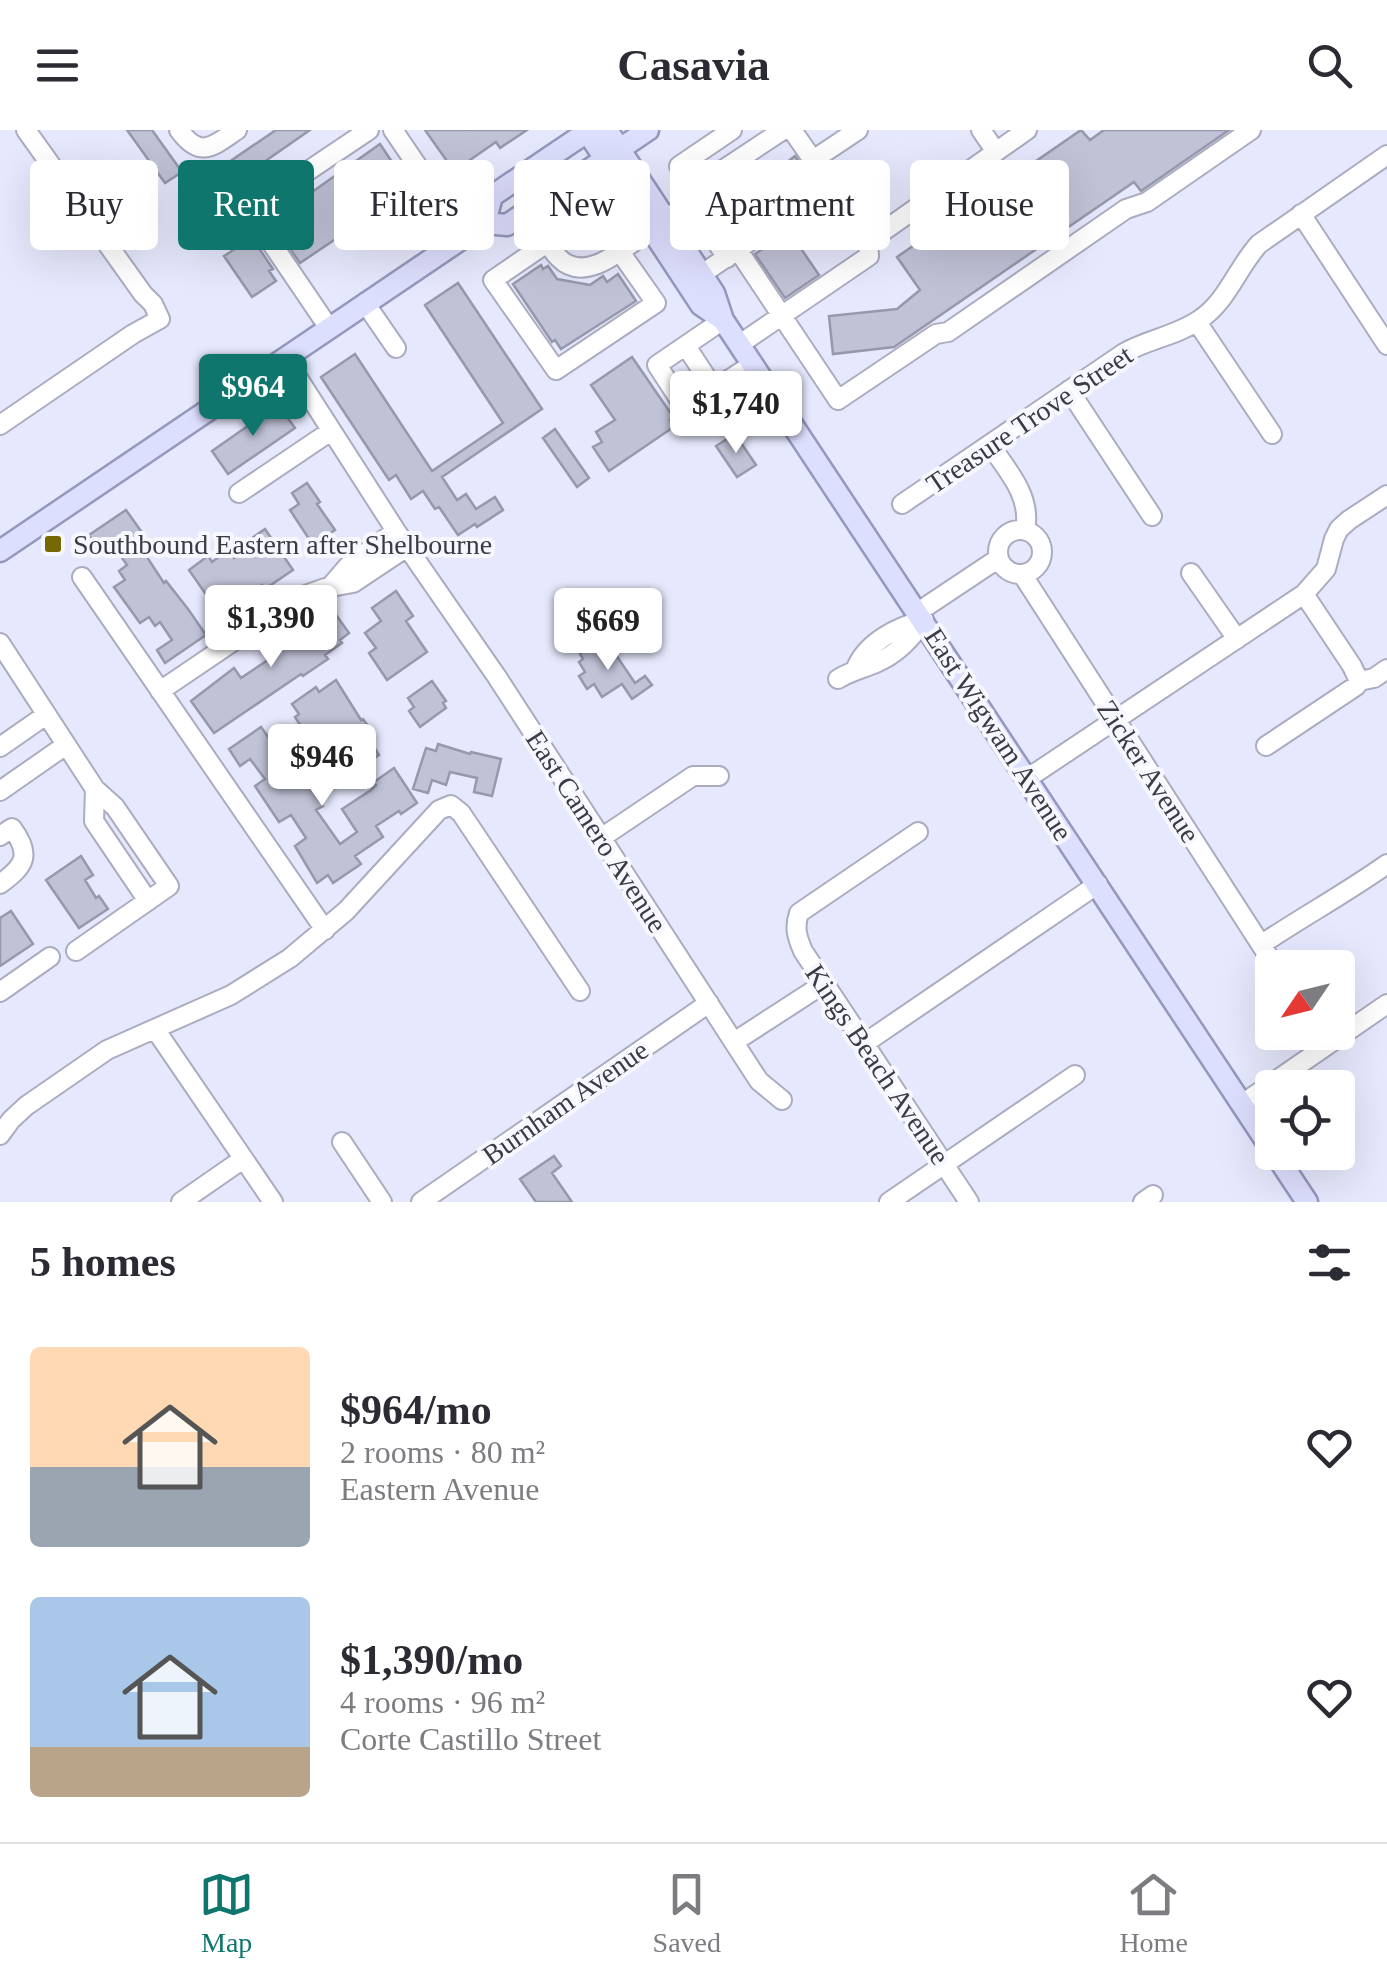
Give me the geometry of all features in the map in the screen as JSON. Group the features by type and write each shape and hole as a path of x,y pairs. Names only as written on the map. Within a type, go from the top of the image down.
{"main road":[{"path":"494,195 600,139 648,130"},
{"path":"579,160 600,139"},
{"name":"East Wigwam Avenue","path":"600,139 658,224 701,305 723,320"},
{"name":"East Wigwam Avenue","path":"658,224 702,274 714,293 723,320 1255,1124"},
{"path":"0,552 444,250"},
{"name":"East Wigwam Avenue","path":"1286,1170 1307,1202"}],"street":[{"path":"0,425 160,319 26,130"},
{"path":"179,130 193,147 201,149 237,130"},
{"path":"314,167 369,130"},
{"path":"393,130 413,160"},
{"path":"688,160 732,130"},
{"path":"742,160 783,130"},
{"path":"792,130 813,160 858,130"},
{"path":"981,130 996,152"},
{"path":"730,250 782,316 838,400 936,334 948,332 1126,209 1147,202 1251,130"},
{"path":"890,227 996,152 1016,133"},
{"name":"Treasure Trove Street","path":"902,504 1138,344 1197,322 1223,297 1259,244 1387,155"},
{"path":"650,229 670,214"},
{"path":"1300,214 1387,344"},
{"path":"276,250 330,328"},
{"path":"536,250 493,280 556,370 656,304 619,250 586,268 564,263 553,250"},
{"path":"702,274 739,250"},
{"path":"740,344 869,256 869,250"},
{"path":"365,304 396,348"},
{"path":"723,320 658,365 685,408 754,364"},
{"path":"1197,322 1272,434"},
{"path":"686,346 714,389"},
{"name":"East Camero Avenue","path":"285,358 760,1081 782,1100"},
{"path":"1070,390 1152,516"},
{"path":"239,494 332,430"},
{"path":"990,444 1020,488 1028,517 1025,530"},
{"path":"1028,778 1304,594 1326,569 1339,530 1387,494"},
{"path":"1025,530 1037,538 1042,557 1034,569 1022,574 1009,572 999,558 998,548 1005,536 1025,530"},
{"path":"160,691 296,598 330,587 342,572 363,566 402,539"},
{"path":"838,679 856,668 880,662 909,642 921,616 999,558"},
{"path":"1192,573 1237,638"},
{"name":"Zicker Avenue","path":"1022,574 1266,950"},
{"path":"82,577 325,930"},
{"path":"1266,746 1358,681 1304,594"},
{"path":"0,644 90,781 94,821 148,901 76,950"},
{"path":"1358,681 1374,678 1387,669"},
{"path":"0,747 46,715"},
{"path":"0,791 66,745"},
{"path":"601,838 693,776 719,776"},
{"path":"0,1135 26,1106 88,1061 231,995 290,958 346,910 438,810 451,805 461,813 580,990"},
{"path":"0,836 12,828 20,840 23,862 19,870 0,884"},
{"name":"Kings Beach Avenue","path":"918,832 799,912 796,936 970,1202"},
{"path":"1262,944 1387,864"},
{"path":"864,1042 1098,884"},
{"path":"0,992 50,957"},
{"path":"734,1042 824,983"},
{"name":"Burnham Avenue","path":"421,1202 709,1003"},
{"path":"1242,1104 1387,1004"},
{"path":"154,1029 272,1202"},
{"path":"890,1202 1075,1075"},
{"path":"342,1142 382,1202"},
{"path":"181,1202 243,1159"}],"building":[{"path":"127,130 152,130 178,166 178,175 165,183 158,173 158,160 149,160"},
{"path":"276,130 310,130 267,160 232,160"},
{"path":"425,130 527,130 500,148 496,142 470,160 446,160"},
{"path":"1081,130 1090,140 1104,130 1229,130 1141,191 1134,182 1069,227 1069,160 1038,160"},
{"path":"380,144 391,160 357,160"},
{"path":"334,176 334,240 300,263 291,250 314,250 314,191"},
{"path":"910,248 1035,250 894,347 833,354 829,316 897,309 920,290 897,257"},
{"path":"233,250 260,250 276,281 252,297 224,256"},
{"path":"761,250 802,250 819,275 785,298 755,254"},
{"path":"541,265 543,269 548,266 557,279 590,285 603,276 607,282 618,274 636,301 561,349 555,340 552,342 513,284"},
{"path":"458,283 542,409 442,477 457,500 466,494 476,509 495,497 503,510 458,535 423,491 411,499 396,475 389,480 321,377 355,354 432,471 503,423 425,305"},
{"path":"632,357 674,418 670,420 675,426 609,471 593,447 602,442 596,432 615,420 591,385"},
{"path":"278,405 295,428 228,474 212,451"},
{"path":"555,429 589,478 577,487 543,438"},
{"path":"735,434 756,465 737,477 716,446"},
{"path":"307,483 335,530 313,545 290,510 299,504 292,493"},
{"path":"126,510 143,534 135,539 206,635 165,663 157,650 172,640 160,622 155,626 149,617 140,623 114,587 125,580 119,571 127,565 112,543 100,551 89,535"},
{"path":"265,529 293,570 265,589 262,585 242,598 251,610 237,620 230,610 221,616 189,570 208,556 212,562 228,550 234,558 256,544 252,538"},
{"path":"396,591 413,616 406,621 427,652 387,680 369,653 376,648 365,633 381,621 372,608"},
{"path":"331,608 349,633 325,655 328,659 214,733 191,701 234,668 241,678 268,660 260,649 302,621 305,626"},
{"path":"598,642 610,659 616,655 635,683 645,676 652,685 632,699 622,684 602,697 594,684 587,689 579,676 585,672 579,662 583,659 580,654"},
{"path":"336,680 374,734 368,738 379,755 340,781 318,742 311,733 307,736 295,717 299,714 292,704 316,687 319,692"},
{"path":"432,681 446,701 446,708 420,727 409,711 414,707 408,698"},
{"path":"261,727 323,806 316,810 340,844 357,832 342,809 371,790 374,782 394,768 417,803 376,826 383,837 355,856 361,864 333,883 328,875 317,883 295,846 306,838 291,815 279,822 255,786 265,779 250,759 240,766 229,749"},
{"path":"438,744 501,759 492,796 474,792 477,778 450,772 446,785 432,780 428,793 413,789 426,748 436,751"},
{"path":"81,856 93,875 85,880 108,909 79,928 46,880"},
{"path":"11,911 33,944 0,966 0,918"},
{"path":"554,1156 561,1166 552,1173 572,1202 536,1202 520,1179"}],"place":[{"name":"Southbound Eastern after Shelbourne","path":"53,544"}]}
